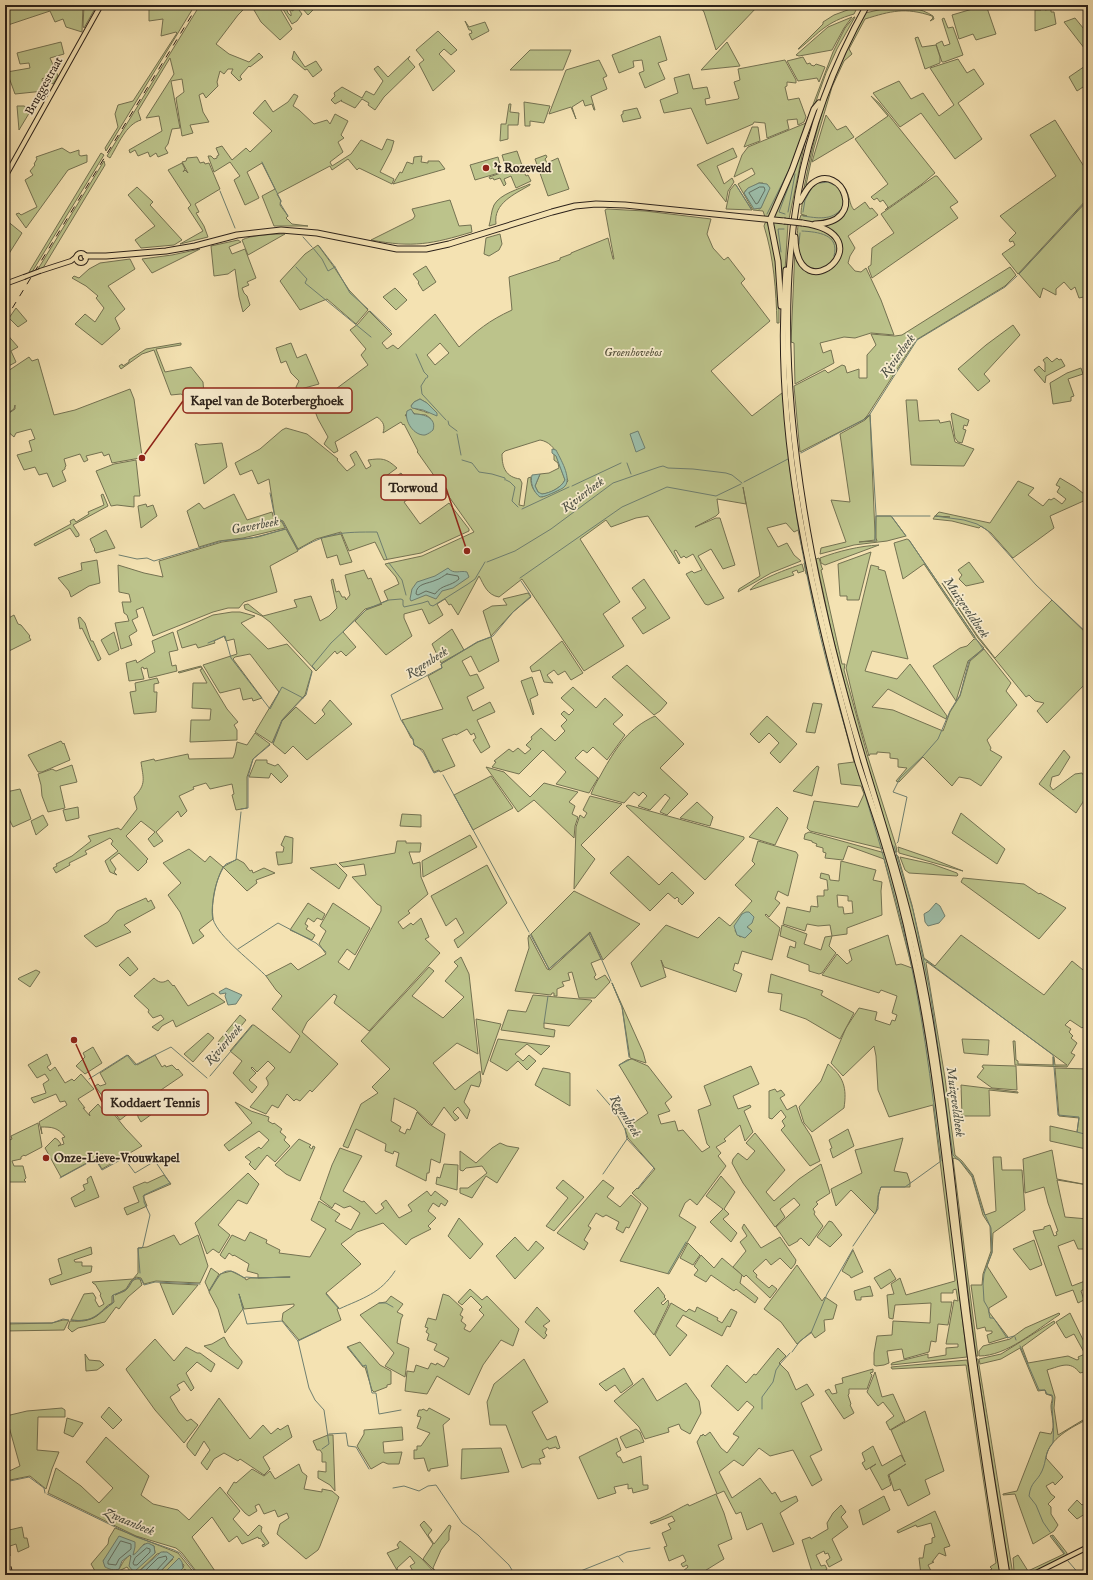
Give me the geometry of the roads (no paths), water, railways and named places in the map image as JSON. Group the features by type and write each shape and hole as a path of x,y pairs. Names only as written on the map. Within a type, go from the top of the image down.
{"highway":[{"path":"864,5 838,55 819,103 798,176 792,212 785,276 783,341 786,407 803,530 815,593 860,767 883,840 902,908 923,1002 934,1070 973,1388 1003,1575"},
{"path":"867,5 836,66 815,126 803,172 796,210 789,269 787,308 793,426 800,483 825,614 844,692 907,906 927,1001 942,1099 968,1316 1007,1575"},
{"path":"783,341 781,335 778,261 769,220 792,170 814,109 819,103"},
{"path":"787,308 790,299 795,237 800,201 815,126"},
{"path":"800,201 811,184 824,179 832,180 840,185 846,198 845,209 834,221 824,224 804,224"},
{"path":"86,258 178,249 237,235 281,230 317,233 397,249 426,249 449,244 552,212 575,206 596,204 625,205 784,221 826,229 838,240 839,254 836,262 824,271 809,270 803,266 798,258 795,237"}],"main road":[{"name":"Bruggestraat","path":"5,177 100,5"},
{"path":"5,284 76,259 81,253 86,258 81,263 76,259"},
{"path":"1032,1575 1088,1547"}],"water":[{"path":"759,183 767,184 770,188 761,208 754,209 744,193 748,188"},
{"path":"420,399 427,403 437,413 437,416 423,410 412,408 411,406 414,402"},
{"path":"411,409 414,414 429,418 433,422 433,430 425,435 417,433 408,423 406,415 407,411"},
{"path":"638,431 645,448 636,452 630,434"},
{"path":"552,449 556,450 562,463 566,473 567,482 562,489 540,497 533,487 531,481 532,475 540,474 535,486 538,492 542,494 555,490 565,480 556,456 552,453"},
{"path":"448,568 455,572 467,572 469,577 453,588 442,591 436,599 426,595 411,601 412,589 417,582 435,576"},
{"path":"936,903 940,906 945,916 939,923 928,926 925,922 924,914"},
{"path":"749,912 754,917 752,923 747,927 752,931 745,938 737,935 734,926 742,914"},
{"path":"226,988 242,995 236,1004 228,1005 225,996 226,993 220,994 219,992"},
{"path":"119,1536 135,1542 133,1555 143,1545 148,1543 154,1546 155,1553 135,1571 129,1566 130,1555 122,1561 119,1569 113,1570 107,1568 105,1567 103,1561"},
{"path":"161,1552 167,1552 174,1557 157,1575 135,1575"},
{"path":"179,1558 182,1562 183,1568 176,1575 162,1575"}],"waterway":[{"path":"262,162 281,201 280,203 288,216"},
{"path":"767,214 790,168"},
{"path":"788,212 795,174"},
{"path":"785,214 779,212 791,180"},
{"path":"820,183 828,182 834,185"},
{"path":"736,185 751,209"},
{"path":"803,212 805,200 811,189"},
{"path":"220,191 235,228"},
{"name":"Rivierbeek","path":"1019,274 1088,199"},
{"path":"803,216 824,218 837,213 841,209"},
{"path":"781,252 778,229 784,229"},
{"path":"802,231 815,232 831,239 834,243 834,256"},
{"path":"799,244 800,233"},
{"path":"303,237 312,247"},
{"path":"319,246 335,267 350,293 368,309"},
{"path":"313,248 322,259 328,271 335,267"},
{"path":"296,267 307,279 305,283 371,337"},
{"name":"Rivierbeek","path":"801,453 865,419 870,414 917,340 1005,287 1017,276"},
{"path":"370,311 391,331"},
{"path":"416,354 424,372 428,376 427,378"},
{"path":"426,378 421,386 422,394 446,420"},
{"path":"870,414 876,514 875,541"},
{"path":"448,421 449,425 457,431"},
{"path":"457,434 461,455"},
{"name":"Rivierbeek","path":"744,482 788,459"},
{"path":"462,460 472,463 479,472 492,474 505,478 505,480"},
{"path":"572,486 621,463"},
{"path":"627,463 631,474"},
{"name":"Rivierbeek","path":"487,562 515,551 551,529 613,483 659,467 663,466 668,468 726,473 732,475 742,483"},
{"path":"790,469 808,580 820,635 842,719 887,869 910,958 925,1044 941,1161 905,1187 881,1187 878,1196 878,1209 853,1246"},
{"path":"506,480 515,487 512,501 518,507"},
{"name":"Regenbeek","path":"520,578 622,507 667,487 716,496 741,484"},
{"path":"522,509 569,487"},
{"name":"Gaverbeek","path":"270,493 275,518 282,521 298,550 327,536 355,532 377,532 387,559"},
{"path":"877,516 930,516"},
{"path":"935,516 964,520 977,524 987,530 1036,585 1088,634"},
{"name":"Muizeveldbeek","path":"892,517 906,536"},
{"name":"Gaverbeek","path":"119,555 137,559 147,558 154,561 222,541 258,537 285,529"},
{"name":"Muizeveldbeek","path":"897,843 907,797 893,792 900,778 938,739 950,711 960,695 969,661 983,649 909,540"},
{"name":"Rivierbeek","path":"315,669 312,666 331,643 367,609 389,600 401,599 403,600 404,607 428,601 430,605 433,606 475,579 485,562"},
{"name":"Gaverbeek","path":"389,563 402,580 406,595"},
{"name":"Regenbeek","path":"439,771 434,773 424,754 414,745 413,739 401,720 391,695 442,668 441,664 477,642 493,636 513,612 531,596 521,581"},
{"path":"208,643 225,636 231,658 270,709 282,687 303,698"},
{"name":"Rivierbeek","path":"273,743 282,720 306,695 312,672"},
{"name":"Rivierbeek","path":"241,809 248,808 248,777 253,759 270,745"},
{"name":"Regenbeek","path":"443,775 529,932"},
{"name":"Rivierbeek","path":"241,812 236,860 226,864 220,875 214,895 212,916 216,926 229,942 267,977"},
{"name":"Muizeveldbeek","path":"894,846 913,910 930,991 953,1155 972,1175 981,1206 991,1228 992,1252 984,1274 984,1301 988,1308 990,1318 995,1320 1007,1338 1014,1336"},
{"path":"238,949 278,923 316,943 326,952"},
{"name":"Regenbeek","path":"530,934 549,969 590,933 611,981"},
{"path":"924,959 1053,1055 1058,1115 1079,1117 1077,1132 1088,1135"},
{"name":"Regenbeek","path":"612,983 622,1007 629,1057"},
{"path":"544,1023 548,996"},
{"name":"Rivierbeek","path":"210,1076 252,1026"},
{"name":"Rivierbeek","path":"89,1079 127,1055 135,1065 171,1047 207,1078"},
{"name":"Regenbeek","path":"619,1065 629,1060"},
{"name":"Regenbeek","path":"597,1090 615,1111 625,1129 627,1139 654,1168 638,1188"},
{"path":"603,1174 627,1139"},
{"path":"60,1178 95,1159 102,1170 124,1158 135,1173 155,1161 170,1183 144,1195 144,1202 150,1215 143,1246 142,1248 138,1248 140,1273"},
{"name":"Regenbeek","path":"668,1273 686,1242"},
{"path":"792,1352 800,1341 811,1333 827,1294 853,1249"},
{"path":"209,1291 220,1275 227,1271 232,1271 244,1278 290,1277"},
{"path":"326,1294 339,1309 377,1290 395,1271"},
{"path":"71,1320 79,1321 94,1317 113,1303 113,1295 126,1290 136,1278 141,1279 144,1285 155,1282 200,1284"},
{"path":"239,1294 247,1324 282,1321 298,1341 309,1388 315,1400 324,1410 329,1444 322,1449"},
{"path":"379,1303 386,1303 393,1307"},
{"path":"5,1323 52,1323 63,1319 68,1320"},
{"path":"298,1341 321,1330"},
{"name":"Muizeveldbeek","path":"1020,1346 1039,1390 1045,1390 1047,1394 1052,1395 1053,1398 1053,1443 1047,1453 1042,1471 1031,1487 1029,1496 1036,1505 1043,1522 1050,1532"},
{"path":"348,1347 363,1366 366,1365 372,1393 376,1393 379,1414 401,1410"},
{"path":"762,1409 762,1397 773,1382 776,1370 790,1353"},
{"path":"329,1434 346,1433 348,1446 356,1447 369,1469"},
{"name":"Zwaanbeek","path":"5,1482 29,1477 44,1488 45,1493"},
{"path":"393,1488 404,1486 419,1491 428,1486 436,1485 462,1523 478,1535 509,1565 515,1575"},
{"name":"Zwaanbeek","path":"47,1494 136,1537 180,1553 198,1575"},
{"name":"Muizeveldbeek","path":"1052,1536 1065,1554"},
{"path":"619,1556 627,1552 650,1548"},
{"path":"573,1575 618,1556 623,1562"},
{"name":"Muizeveldbeek","path":"1068,1561 1080,1575"}],"railway":[{"path":"5,320 198,5"},
{"path":"5,1539 13,1575"}],"place":[{"name":"'t Rozeveld","path":"486,168"},
{"name":"Kapel van de Boterberghoek","path":"142,458"},
{"name":"Torwoud","path":"467,551"},
{"name":"Koddaert Tennis","path":"74,1040"},
{"name":"Onze-Lieve-Vrouwkapel","path":"46,1158"}],"park label":[{"name":"Groenhovebos","path":"633,352"}]}
